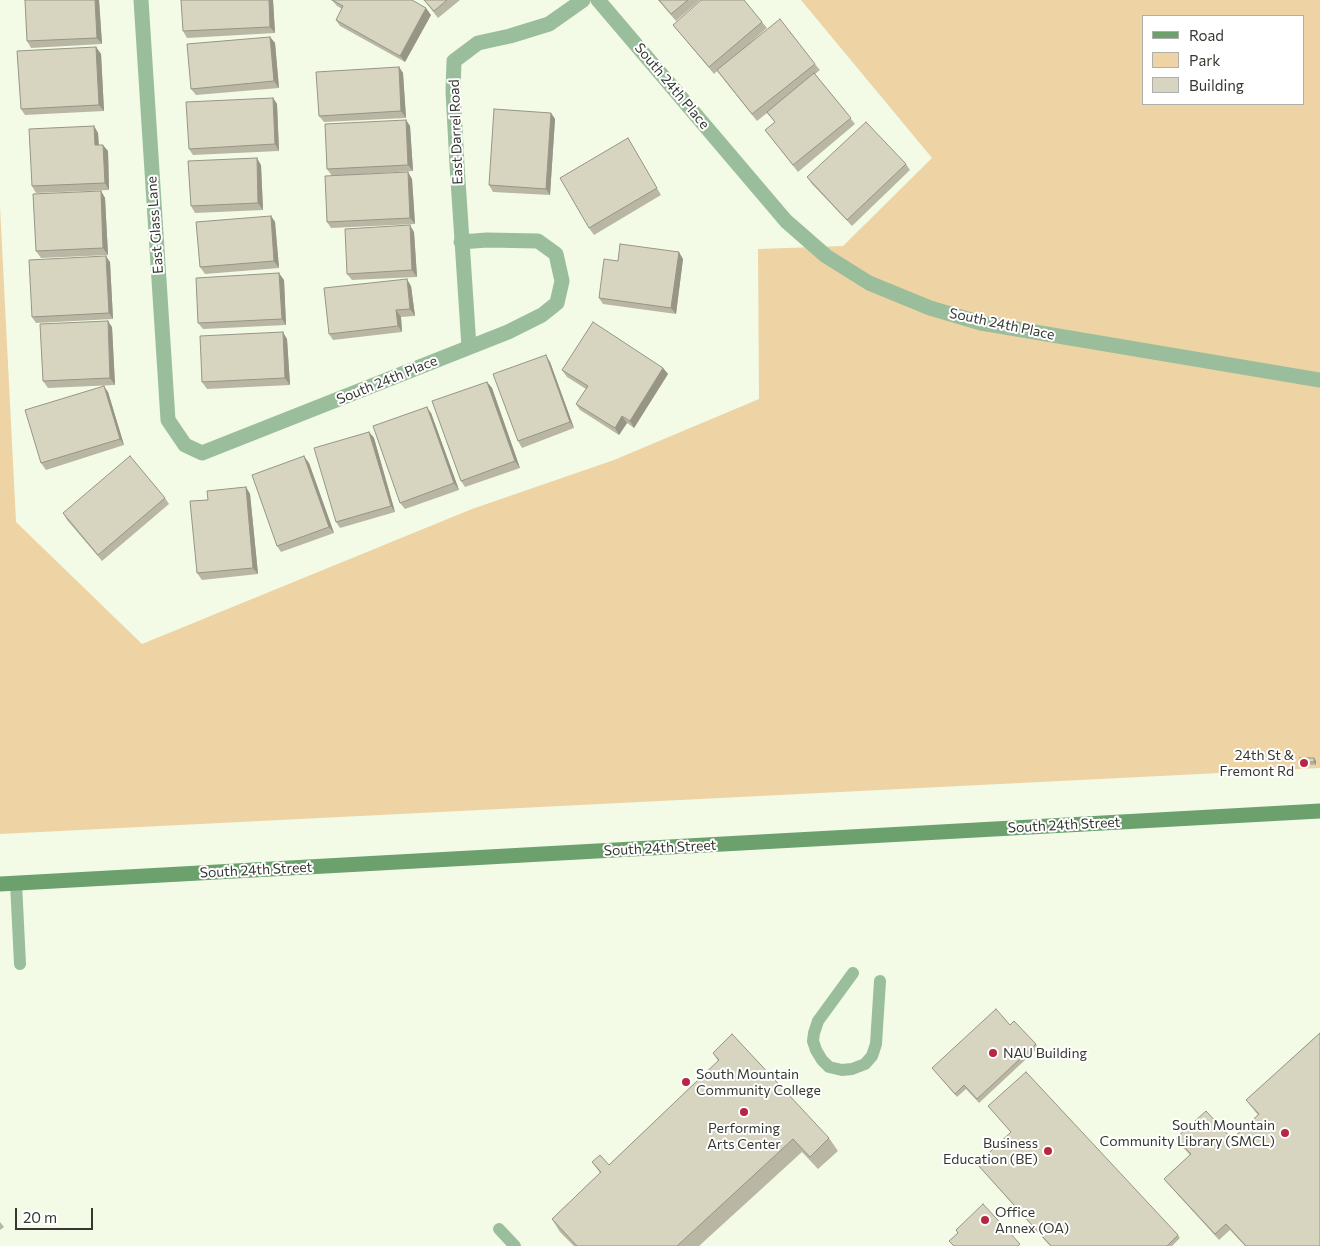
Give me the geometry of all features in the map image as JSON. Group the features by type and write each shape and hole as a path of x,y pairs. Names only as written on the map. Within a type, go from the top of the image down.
{"main road":[{"name":"South 24th Street","path":"0,884 1320,811"}],"street":[{"name":"East Glass Lane","path":"141,0 168,420 185,445"},
{"name":"East Darrel Road","path":"469,347 453,92 454,61 478,43 510,36 549,24 583,0"},
{"name":"South 24th Place","path":"598,0 786,221 826,256 869,283 930,308 981,323 1320,380"},
{"name":"South 24th Place","path":"185,445 202,453 508,332 542,315 558,303 562,281 556,254 538,241 495,240 461,242"}],"lane":[{"path":"16,883 20,964"},
{"path":"853,973 818,1021 814,1032 813,1041 816,1050 829,1067 842,1070 852,1069 865,1064 872,1056 876,1044 880,981"},
{"path":"499,1229 515,1246"}],"green space":[{"path":"801,0 1320,0 1320,768 0,834 0,206 16,522 142,644 472,509 614,460 759,399 758,249 843,246 932,158"}],"building":[{"path":"25,0 95,0 97,38 27,41"},
{"path":"181,0 269,0 270,27 183,31"},
{"path":"332,0 412,0 426,8 400,56 336,20 343,6"},
{"path":"424,0 447,0 434,11"},
{"path":"659,0 688,0 671,14"},
{"path":"701,0 744,0 762,22 709,67 673,25"},
{"path":"780,19 815,64 752,114 717,70"},
{"path":"270,37 274,81 191,89 187,44"},
{"path":"96,47 99,105 21,109 17,51"},
{"path":"399,67 401,111 319,116 316,72"},
{"path":"814,73 851,118 793,165 765,130 775,122 767,112"},
{"path":"273,98 275,144 189,149 186,102"},
{"path":"494,109 551,113 546,189 489,185"},
{"path":"406,120 408,165 327,169 325,124"},
{"path":"866,122 906,164 847,220 807,177"},
{"path":"94,126 95,145 103,145 105,183 32,186 29,129"},
{"path":"628,138 657,188 589,228 560,178"},
{"path":"257,158 258,203 191,206 188,161"},
{"path":"408,172 410,218 327,222 325,176"},
{"path":"101,191 103,248 36,251 33,194"},
{"path":"271,216 274,261 200,267 196,222"},
{"path":"410,225 412,270 347,274 345,229"},
{"path":"620,244 679,252 671,308 599,298 604,259 618,261"},
{"path":"106,256 109,313 32,317 29,260"},
{"path":"279,273 282,319 198,323 196,278"},
{"path":"407,279 410,309 396,310 398,326 329,334 324,288"},
{"path":"108,321 110,378 43,381 40,324"},
{"path":"593,322 663,368 630,421 622,416 615,428 576,404 588,386 562,370"},
{"path":"283,332 285,378 202,382 200,336"},
{"path":"546,355 570,422 518,441 493,374"},
{"path":"487,382 515,461 461,481 432,401"},
{"path":"104,386 120,439 41,463 25,410"},
{"path":"427,407 454,483 400,503 373,426"},
{"path":"369,432 391,506 336,522 314,448"},
{"path":"130,456 165,498 98,555 63,513"},
{"path":"304,456 329,527 277,546 252,475"},
{"path":"246,487 253,568 197,573 190,501 208,500 207,491"},
{"path":"1300,758 1314,758 1314,762 1300,762"},
{"name":"NAU Building","path":"996,1009 1010,1025 1014,1021 1036,1044 977,1099 964,1085 955,1094 932,1068"},
{"name":"South Mountain Community Library (SMCL)","path":"1320,1033 1320,1246 1246,1246 1226,1224 1215,1234 1164,1179 1191,1154 1176,1138 1206,1111 1232,1139 1259,1114 1246,1100"},
{"name":"Performing Arts Center","path":"732,1034 829,1138 810,1157 793,1139 677,1246 577,1246 552,1219 601,1172 592,1162 600,1155 609,1165 719,1060 713,1053"},
{"name":"Business Education (BE)","path":"1026,1072 1178,1235 1167,1246 1051,1246 977,1164 1011,1132 988,1106"},
{"name":"Office Annex (OA)","path":"983,1204 1020,1244 1018,1246 954,1246 949,1241 958,1233 956,1230"}],"place":[{"name":"24th St & Fremont Rd","path":"1304,763"},
{"name":"NAU Building","path":"993,1053"},
{"name":"South Mountain Community College","path":"686,1082"},
{"name":"Performing Arts Center","path":"744,1112"},
{"name":"South Mountain Community Library (SMCL)","path":"1285,1133"},
{"name":"Business Education (BE)","path":"1048,1151"},
{"name":"Office Annex (OA)","path":"985,1220"}]}
